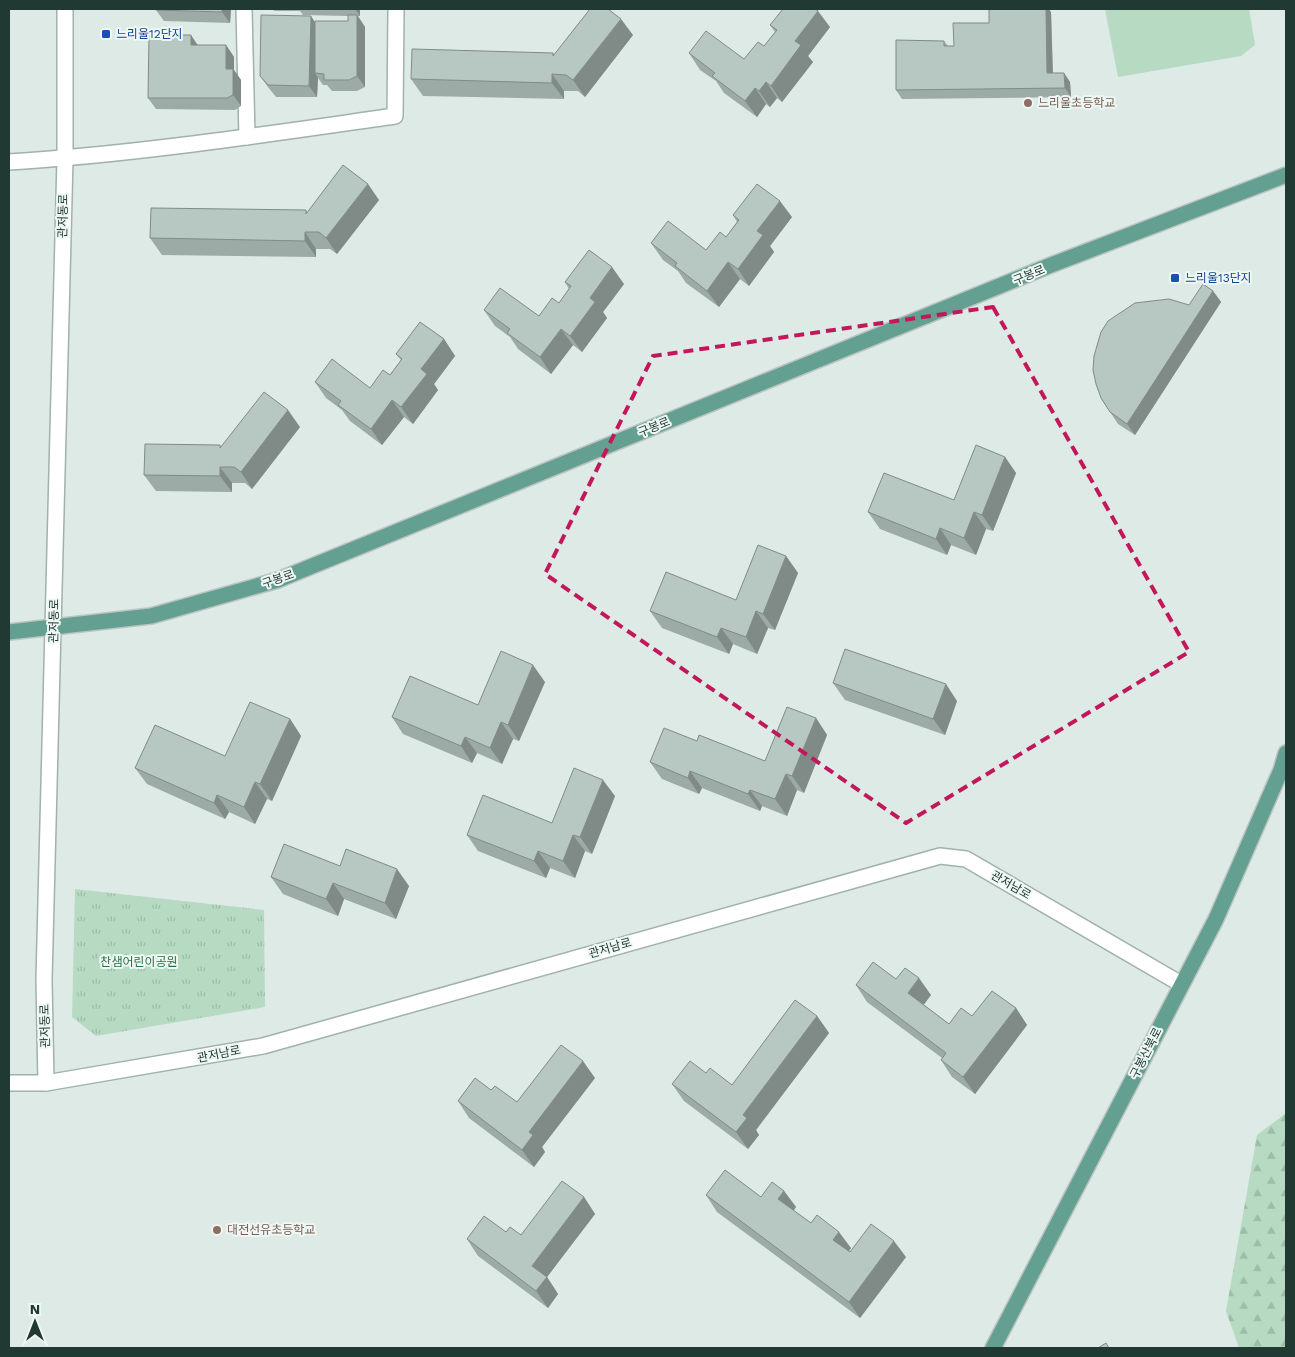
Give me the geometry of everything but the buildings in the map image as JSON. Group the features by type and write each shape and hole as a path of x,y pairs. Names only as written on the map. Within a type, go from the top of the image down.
{"main road":[{"name":"구봉로","path":"9,632 53,629 151,616 278,580 1051,265 1286,175"},
{"name":"구봉산북로","path":"993,1348 1216,919 1281,770 1286,753"}],"street":[{"name":"관저동로","path":"46,1083 44,980 65,159 65,9"},
{"path":"244,9 247,137"},
{"path":"9,162 65,159 247,137 395,116 396,9"},
{"name":"관저남로","path":"9,1083 46,1083 263,1046 940,856 966,860 1181,984"}],"highlighted area":[{"path":"993,307 1189,652 906,823 545,574 653,356"}],"green space":[{"path":"1105,9 1249,9 1255,45 1241,56 1118,77"},
{"name":"찬샘어린이공원","path":"75,889 264,910 265,1007 96,1036 72,1017"},
{"path":"1286,1113 1286,1348 1239,1348 1226,1311 1257,1135"}],"place":[{"name":"느리울12단지","path":"106,34"},
{"name":"느리울초등학교","path":"1028,103"},
{"name":"느리울13단지","path":"1175,278"},
{"name":"대전선유초등학교","path":"217,1230"}]}
